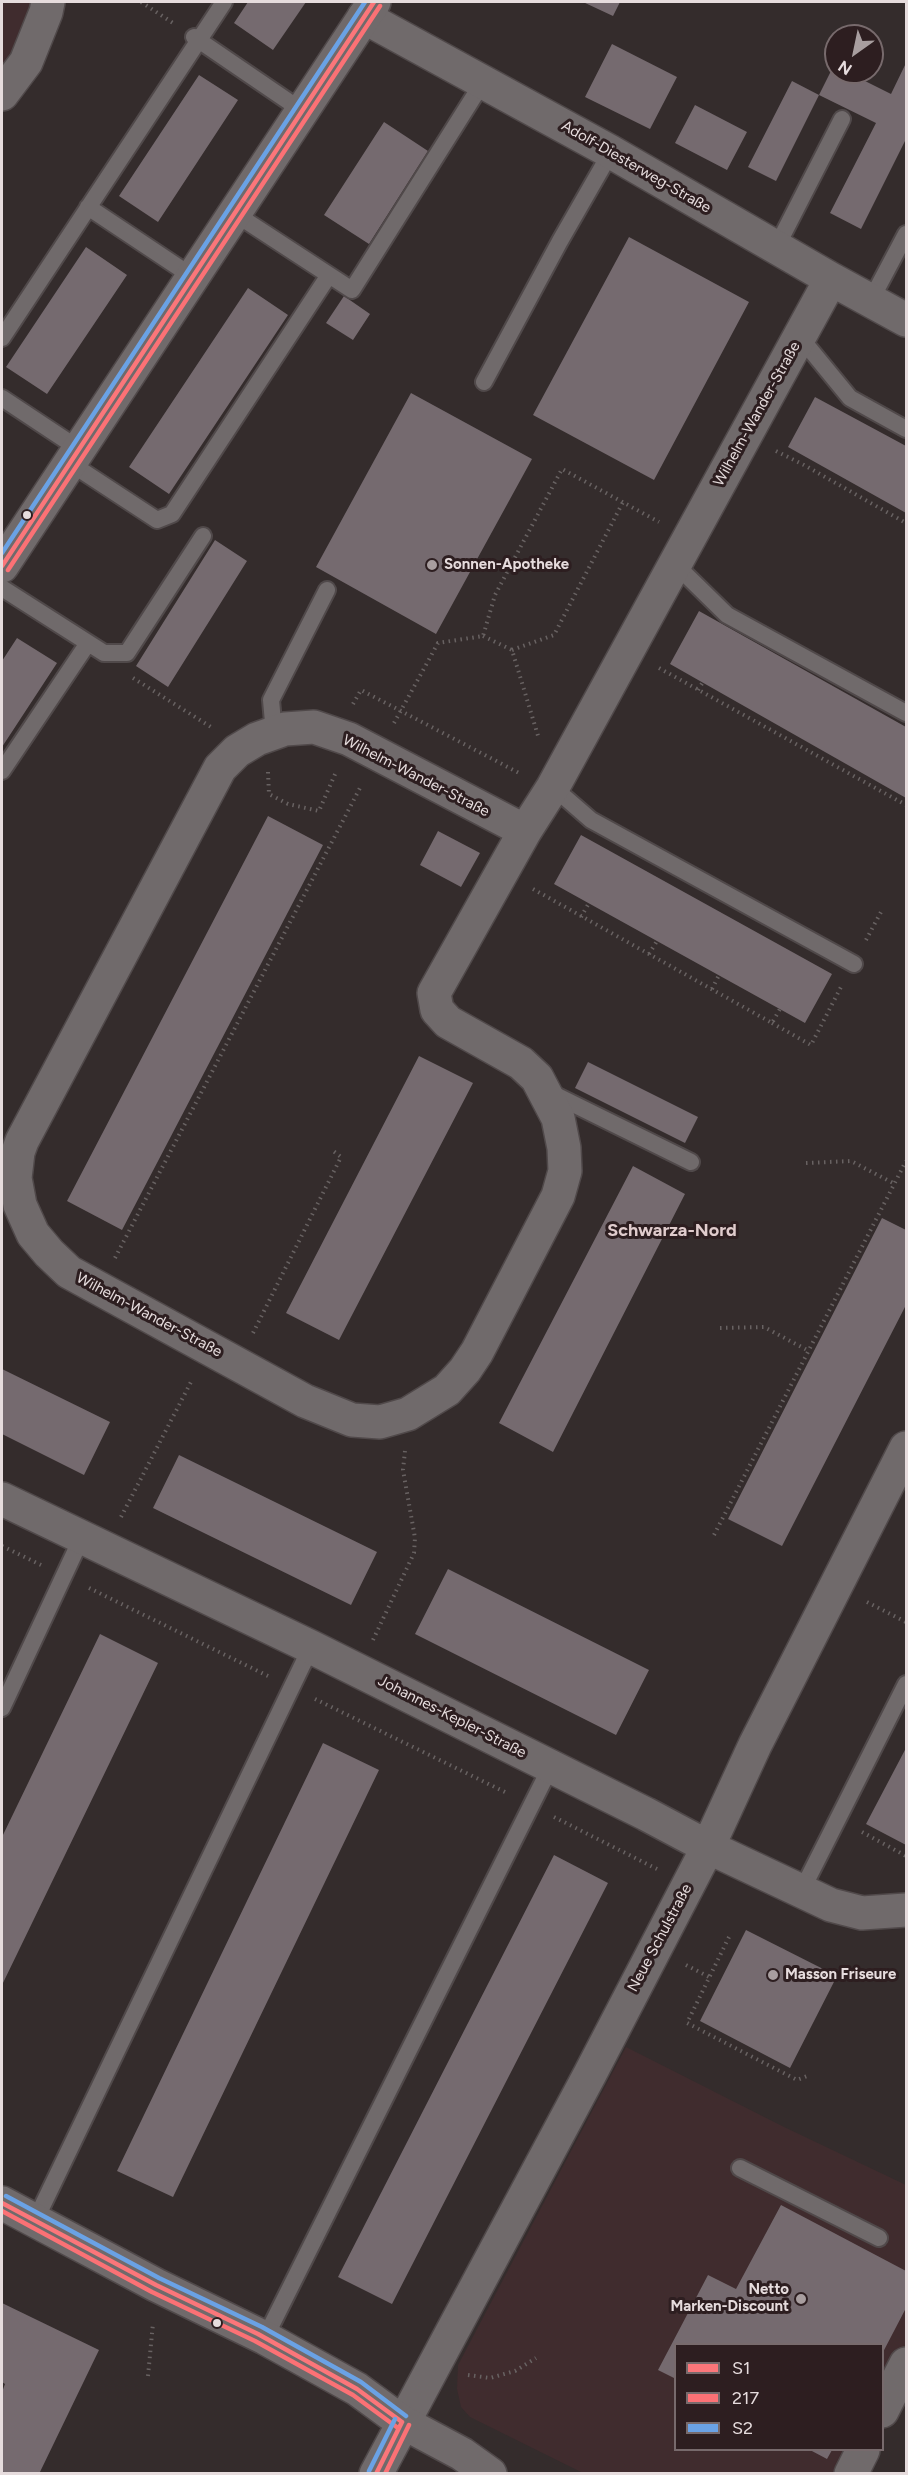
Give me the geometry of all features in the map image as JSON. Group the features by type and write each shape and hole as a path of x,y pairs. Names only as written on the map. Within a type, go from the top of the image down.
{"street":[{"path":"2,94 26,62 48,2"},
{"path":"2,566 369,9"},
{"name":"Adolf-Diesterweg-Straße","path":"369,9 483,82 906,320"},
{"name":"Wilhelm-Wander-Straße","path":"525,831 359,745 314,727 285,729 237,751 220,768 18,1152 15,1179 18,1196 33,1234 48,1253 69,1272 305,1401 352,1420 380,1422 408,1414 447,1390 465,1370 558,1196 565,1171 564,1148 558,1118 537,1078 521,1064 448,1022 437,1010 434,993 525,831 552,789 831,279"},
{"name":"Neue Schulstraße","path":"376,2474 402,2422 437,2363 708,1847 755,1745 906,1448"},
{"name":"Johannes-Kepler-Straße","path":"2,1499 358,1670 801,1892 831,1905 862,1913 906,1911"},
{"path":"2,2203 36,2219 156,2285 265,2338 357,2389 402,2422 462,2454 490,2474"},
{"path":"884,2407 906,2364"},
{"path":"851,2474 862,2451"}],"lane":[{"path":"2,338 196,38 224,2"},
{"path":"196,38 302,110"},
{"path":"234,213 352,290 483,82"},
{"path":"776,248 842,119"},
{"path":"484,382 611,152"},
{"path":"88,207 193,277"},
{"path":"871,300 906,234"},
{"path":"2,399 157,520 172,514 329,275"},
{"path":"800,336 850,398 906,429"},
{"path":"2,588 104,653 127,653 203,536"},
{"path":"682,551 727,615 906,713"},
{"path":"270,734 272,700 327,591"},
{"path":"2,771 88,643"},
{"path":"552,789 591,820 854,964"},
{"path":"545,1090 691,1162"},
{"path":"2,1708 64,1576 94,1543"},
{"path":"36,2219 311,1647"},
{"path":"801,1892 906,1684"},
{"path":"265,2338 551,1766"},
{"path":"740,2168 879,2238"}],"path":[{"path":"141,2 196,38"},
{"path":"804,465 906,523"},
{"path":"817,472 821,465"},
{"path":"483,636 495,595 562,469 623,502 682,551"},
{"path":"880,508 885,501"},
{"path":"270,734 269,794 288,804 319,812 332,777 359,745 401,711 438,643 483,636 512,650 554,635 623,502"},
{"path":"512,650 552,789"},
{"path":"698,690 703,682"},
{"path":"686,683 906,806"},
{"path":"99,1288 359,745 361,690 552,789"},
{"path":"155,692 190,714"},
{"path":"765,726 769,719"},
{"path":"830,763 834,755"},
{"path":"581,917 589,903"},
{"path":"562,906 811,1045"},
{"path":"649,954 657,941"},
{"path":"712,989 720,975"},
{"path":"772,1023 780,1009"},
{"path":"237,1363 341,1157 332,1150"},
{"path":"806,1163 851,1161 894,1184"},
{"path":"714,1535 906,1161"},
{"path":"720,1328 764,1327 809,1351"},
{"path":"94,1543 209,1347"},
{"path":"358,1670 414,1553 415,1538 402,1470 408,1414"},
{"path":"2,1546 532,1805 688,1884"},
{"path":"877,1607 906,1622"},
{"path":"837,1820 906,1856"},
{"path":"729,1937 687,2023 797,2080 810,2075"},
{"path":"148,2376 156,2285"},
{"path":"437,2363 469,2375 490,2378 515,2371 536,2358"}],"shaded area":[{"path":"2,2 31,2 17,49 2,73"},
{"path":"626,2047 782,2126 906,2185 906,2344 884,2390 884,2343 674,2343 674,2451 852,2451 841,2473 583,2473 470,2417 461,2407 457,2389 458,2365"}],"building":[{"path":"248,2 306,2 273,50 234,23"},
{"path":"583,2 620,2 613,16"},
{"path":"612,44 677,77 650,129 585,97"},
{"path":"906,63 906,139 861,229 830,213 876,123 819,95 824,84 871,84 891,94"},
{"path":"199,75 238,100 158,222 119,196"},
{"path":"792,81 819,95 776,181 748,167"},
{"path":"695,105 747,132 727,170 675,143"},
{"path":"384,122 428,151 369,244 324,215"},
{"path":"629,237 749,302 654,480 533,415"},
{"path":"86,247 127,275 47,394 6,367"},
{"path":"248,288 288,315 169,494 129,467"},
{"path":"344,296 370,314 353,340 326,323"},
{"path":"411,393 532,459 436,634 316,567"},
{"path":"815,397 906,446 906,513 788,447"},
{"path":"215,540 247,561 168,687 136,666"},
{"path":"699,611 906,727 906,798 670,664"},
{"path":"17,638 57,663 2,747 2,661"},
{"path":"268,816 323,845 122,1230 67,1201"},
{"path":"438,831 480,853 461,887 420,865"},
{"path":"581,835 832,974 805,1023 554,884"},
{"path":"419,1056 473,1083 339,1340 286,1313"},
{"path":"588,1062 698,1117 685,1143 575,1088"},
{"path":"633,1166 685,1194 553,1452 499,1423"},
{"path":"882,1218 906,1230 906,1305 782,1546 728,1519"},
{"path":"2,1369 110,1422 84,1475 2,1434"},
{"path":"179,1455 377,1552 351,1605 153,1508"},
{"path":"448,1569 649,1670 616,1735 415,1634"},
{"path":"100,1634 158,1663 2,1985 2,1837"},
{"path":"323,1743 379,1770 173,2197 117,2171"},
{"path":"906,1748 906,1845 866,1824"},
{"path":"554,1855 608,1883 392,2304 338,2277"},
{"path":"746,1930 837,1976 790,2068 700,2021"},
{"name":"Netto Marken-Discount","path":"781,2205 906,2271 906,2308 884,2350 884,2343 674,2343 674,2378 658,2370 708,2275 736,2289"},
{"path":"2,2303 99,2350 39,2474 7,2474 2,2471 2,2392 5,2384 2,2382"},
{"path":"812,2451 831,2451 827,2459"}],"transit line":[{"name":"S2","path":"2,553 365,2"},
{"name":"S1","path":"2,566 374,2"},
{"name":"217","path":"8,570 380,6"},
{"name":"S2","path":"6,2196 159,2278 262,2327 361,2382 406,2416"},
{"name":"S1","path":"2,2203 156,2285 258,2334 357,2389 402,2422"},
{"name":"217","path":"2,2211 152,2292 255,2341 353,2395 398,2428"},
{"name":"S2","path":"369,2471 395,2419"},
{"name":"S1","path":"376,2474 402,2422"},
{"name":"217","path":"385,2474 409,2425"}],"place":[{"name":"Sonnen-Apotheke","path":"432,565"},
{"name":"Masson Friseure","path":"773,1975"},
{"name":"Netto Marken-Discount","path":"801,2299"}],"district":[{"name":"Schwarza-Nord","path":"672,1231"}]}
